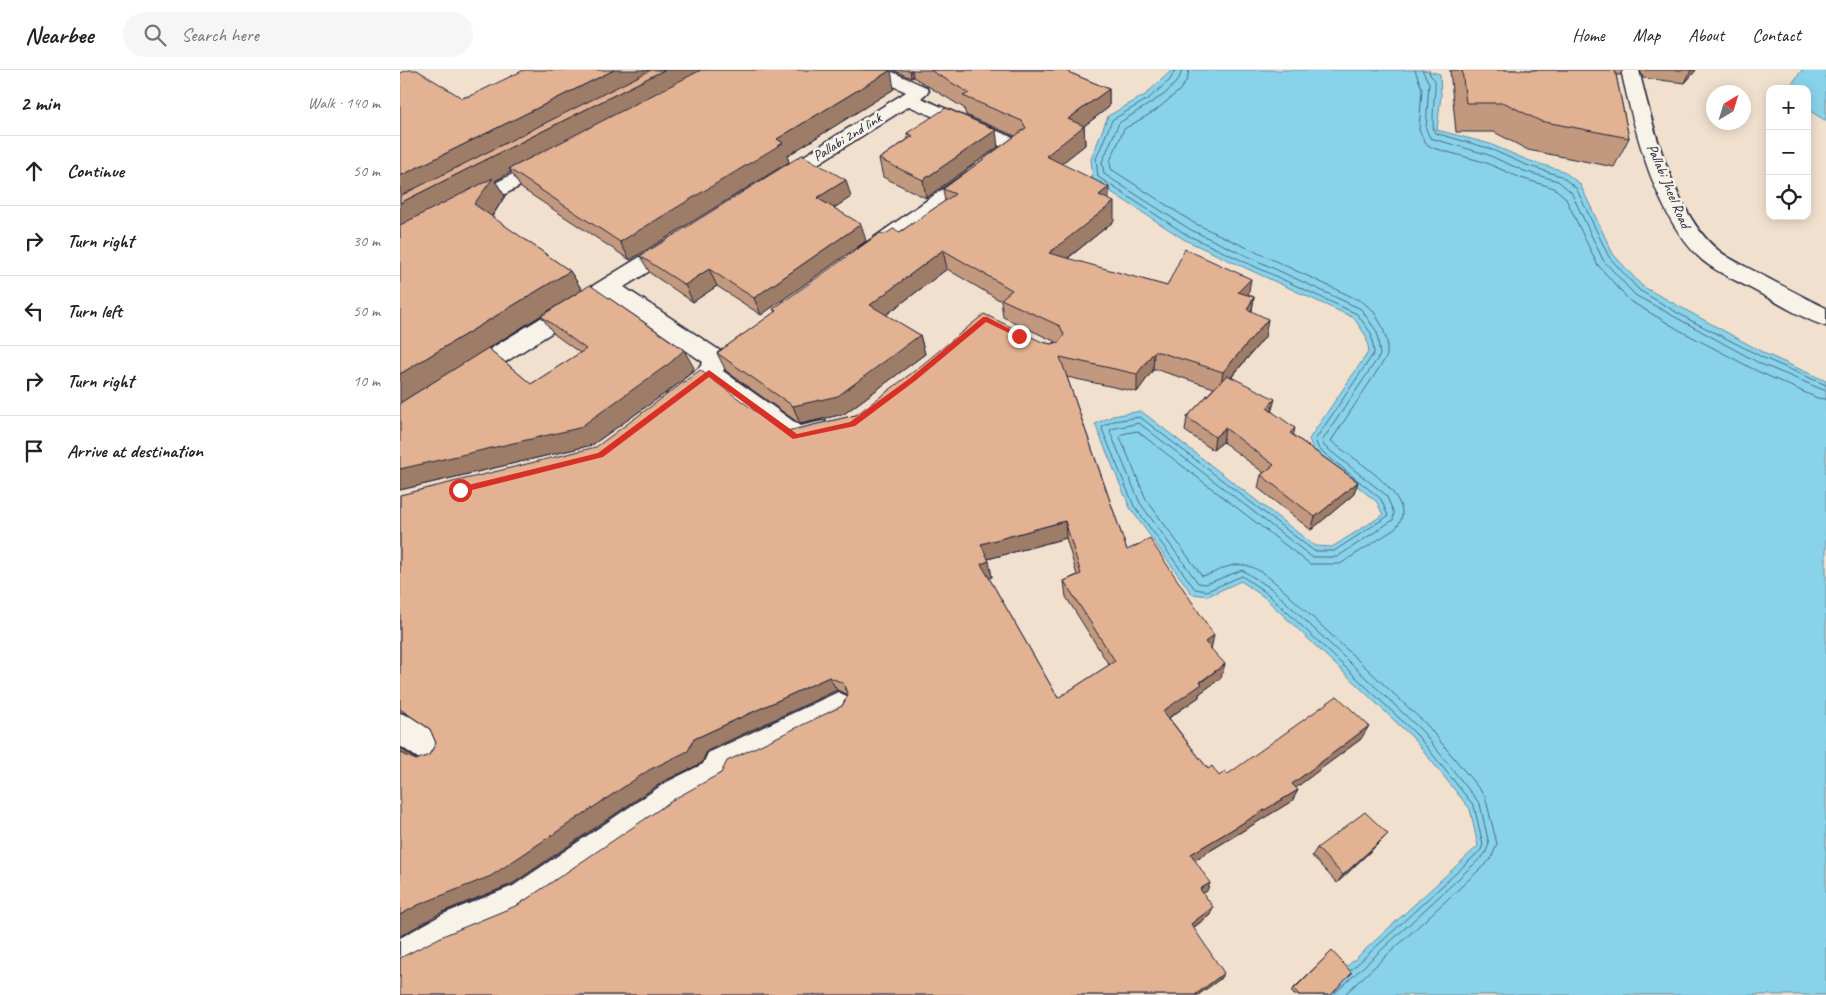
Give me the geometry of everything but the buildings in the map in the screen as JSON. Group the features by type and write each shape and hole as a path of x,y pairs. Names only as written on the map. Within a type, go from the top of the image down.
{"street":[{"path":"873,70 920,91 908,99"},
{"name":"Pallabi Jheel Road","path":"1630,70 1637,104 1661,174 1689,233 1709,254 1729,267 1826,318"},
{"path":"854,262 1016,146 908,99"},
{"name":"Pallabi 2nd link","path":"766,188 908,99"},
{"path":"400,241 567,153"},
{"path":"450,386 691,235"},
{"path":"608,287 720,361 796,437 843,426"},
{"path":"660,411 720,361"},
{"path":"400,958 456,927 525,899 677,795 722,772 719,764 838,707"},
{"path":"400,728 439,754"}],"water":[{"path":"1172,70 1423,70 1440,74 1441,95 1437,130 1490,144 1527,160 1563,171 1580,184 1613,254 1642,286 1766,354 1826,381 1826,995 1316,995 1478,846 1470,809 1413,738 1264,597 1241,581 1208,596 1192,594 1130,508 1095,424 1113,416 1141,411 1315,546 1332,547 1383,515 1377,502 1314,452 1309,439 1369,351 1366,336 1354,318 1185,240 1093,180 1091,159 1108,116 1145,95"},
{"path":"1802,70 1826,70 1826,121 1811,112 1811,85 1791,85"}],"route":[{"path":"460,490 600,455 691,389 709,373 796,437 852,424 912,380 985,319 1019,336"}]}
